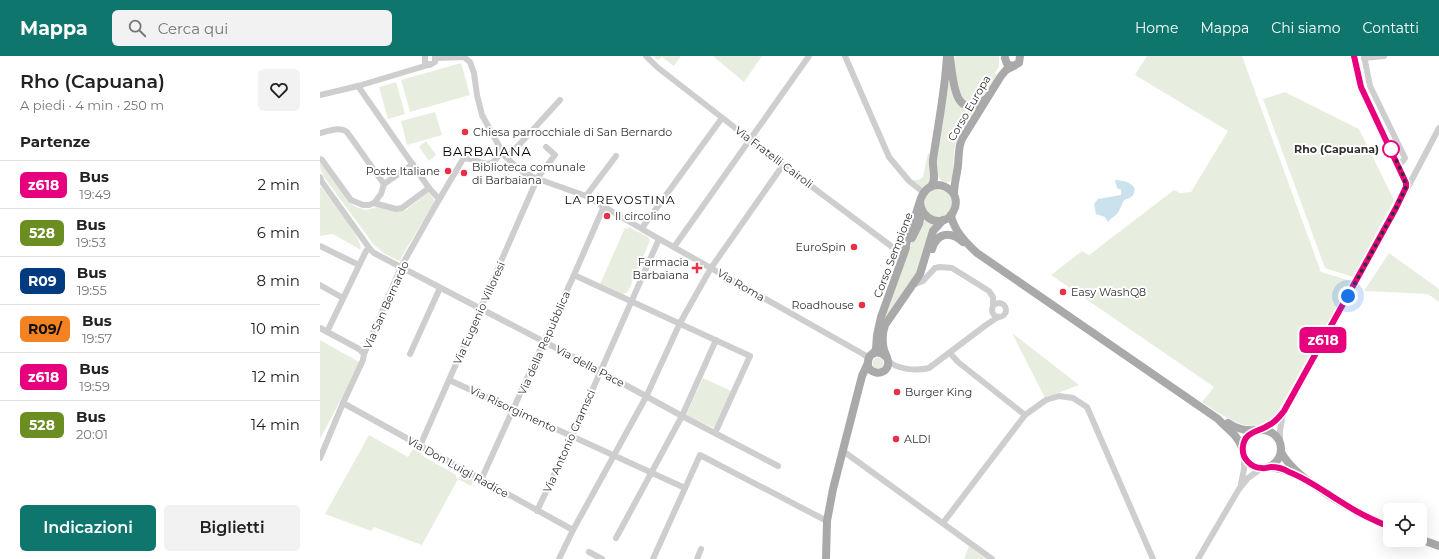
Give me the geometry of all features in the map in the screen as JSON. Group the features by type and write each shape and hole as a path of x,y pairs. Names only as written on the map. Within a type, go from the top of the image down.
{"main road":[{"path":"904,251 924,192 934,182 933,162 946,74 947,56"},
{"path":"950,56 954,89 960,101 971,106 979,104 986,99"},
{"name":"Corso Europa","path":"954,194 960,144 1001,76 1006,70 1019,63 1020,56"},
{"path":"1005,57 1006,64 1009,66 1014,66"},
{"name":"Corso Europa","path":"1001,76 1005,57"},
{"path":"920,202 922,211 925,215 930,219 938,221 946,218 956,205 954,194 936,181 933,173"},
{"path":"931,186 943,186 952,183 956,176"},
{"name":"Corso Sempione","path":"826,559 827,521 862,376 869,357 876,349 880,322 904,251 917,229 922,211"},
{"path":"946,218 977,253 1218,419 1233,431 1242,447 1244,456 1252,466 1285,470 1302,477 1347,506 1383,524"},
{"name":"Corso Sempione","path":"887,358 883,344 885,326 922,271 933,231 946,218"},
{"path":"922,271 928,266 933,244 936,239 942,236 952,235 970,246"},
{"path":"881,352 887,358 888,367 886,369 880,373 871,371 869,357 881,352"},
{"name":"Corso Sempione","path":"853,413 866,380 871,374 876,373"},
{"path":"1218,419 1249,431 1259,430 1273,433 1280,442 1281,452 1290,465 1302,477"},
{"path":"1242,447 1247,436 1259,430"},
{"path":"1266,468 1276,463 1281,452"},
{"path":"1427,542 1439,546"}],"street":[{"name":"Via Fratelli Cairoli","path":"646,56 657,67 722,118 899,252 901,253 904,251"},
{"path":"674,247 809,56"},
{"path":"845,56 889,157 909,181 924,192"},
{"path":"1259,430 1275,422 1284,411 1396,208 1406,187 1404,177 1398,163 1361,87 1354,56"},
{"path":"1384,56 1364,57 1370,86 1405,158 1402,162 1398,163"},
{"path":"424,57 425,62 428,65"},
{"path":"414,68 424,57"},
{"path":"320,95 358,86 428,65 434,63 435,57 464,57 470,62 474,73 482,115 506,158 524,172 538,179 586,196 616,156"},
{"path":"358,86 429,188 439,199"},
{"path":"506,158 560,100"},
{"path":"642,228 722,118"},
{"path":"320,133 340,128 344,129 384,184"},
{"path":"1396,208 1417,172 1439,128"},
{"name":"Via Eugenio Villoresi","path":"420,446 538,179 555,155 546,147"},
{"name":"Via San Bernardo","path":"320,458 363,360 364,354 401,267 439,199 463,159 466,158 483,163 491,163 502,152"},
{"path":"320,159 351,200 363,205 374,203 381,194 384,184 413,164"},
{"path":"559,559 573,530 646,397 680,323 711,268 784,165"},
{"path":"1404,177 1411,176 1417,172"},
{"path":"321,180 370,248 359,265 327,332"},
{"path":"374,203 396,209 402,208 429,188"},
{"name":"Via Roma","path":"586,196 659,239 869,357"},
{"name":"Via della Repubblica","path":"481,480 604,206"},
{"name":"Via Antonio Gramsci","path":"537,511 572,436 659,239"},
{"path":"320,246 359,265"},
{"name":"Via della Pace","path":"370,248 374,252 440,288 482,308 646,397 778,466"},
{"path":"913,285 923,281 935,268 952,268 989,291 993,297 990,319 986,324"},
{"path":"574,275 750,356 715,433"},
{"path":"320,285 343,298"},
{"path":"410,354 440,288"},
{"path":"887,358 891,363 898,366 913,369 924,370 933,366 986,324 1005,314 1005,306 1000,302 992,308"},
{"path":"992,308 994,315 998,317"},
{"path":"320,328 364,354"},
{"path":"616,538 682,416 716,340"},
{"path":"950,353 958,362 1025,415"},
{"path":"886,369 898,366"},
{"name":"Via Risorgimento","path":"449,380 685,488"},
{"path":"944,523 1025,415 1046,400 1059,396 1073,398 1087,407 1153,559"},
{"name":"Via Don Luigi Radice","path":"343,403 573,530"},
{"path":"1280,442 1281,421 1284,411"},
{"path":"843,451 992,559"},
{"path":"653,559 700,456 827,521"},
{"path":"1239,489 1243,476 1244,456"},
{"path":"1198,559 1239,489 1248,478 1266,468"},
{"path":"697,559 701,549"},
{"path":"589,552 601,559"}],"green space":[{"path":"653,56 681,56 674,66 662,57 658,60"},
{"path":"713,56 762,56 744,82"},
{"path":"955,56 999,56 999,66 995,73 997,75 981,98 971,102 965,101 956,86"},
{"path":"1147,56 1242,56 1321,272 1351,281 1277,413 1268,422 1260,425 1251,426 1234,421 1202,402 1214,387 1051,275 1082,251 1089,255 1174,190 1180,193 1191,192 1228,131 1135,75"},
{"path":"461,63 470,95 410,112 401,80"},
{"path":"951,67 961,104 979,105 957,141 954,150 953,178 951,181 946,183 938,177 936,160"},
{"path":"396,82 405,114 388,119 379,87"},
{"path":"1285,92 1359,129 1394,200 1353,277 1325,268 1263,99"},
{"path":"435,112 442,135 407,145 401,121"},
{"path":"426,141 436,155 429,161 419,147"},
{"path":"928,153 930,154 930,179 928,184 922,187 912,180 918,180 923,177"},
{"path":"321,163 350,203 356,207 366,210 377,207 402,211 406,210 429,192 435,201 399,261 385,254 374,245 324,177 320,168"},
{"path":"320,187 345,218 360,244 361,250 333,234 320,236"},
{"path":"935,188 948,192 953,200 948,214 939,218 929,215 923,207 924,197"},
{"path":"926,219 934,224 918,273 886,317 884,317 912,241"},
{"path":"629,227 648,237 650,241 628,292 623,294 600,284 625,228 628,229"},
{"path":"1389,253 1439,289 1439,302 1428,294 1364,291"},
{"path":"1012,333 1079,385 1045,398"},
{"path":"320,340 359,362 320,439"},
{"path":"878,357 882,359 884,363 882,367 878,369 874,367 872,363 874,359"},
{"path":"703,378 731,391 714,428 686,415"},
{"path":"369,435 408,457 413,449 456,475 458,479 422,545 374,527 371,531 325,514"},
{"path":"462,473 473,479 473,482 471,486 458,479"},
{"path":"969,546 986,559 964,559"}],"water":[{"path":"1115,180 1130,183 1135,191 1132,196 1124,201 1117,214 1108,222 1105,217 1096,214 1094,204 1098,199 1121,195 1121,190 1117,188"}],"bus line":[{"name":"z618","path":"1354,56 1361,87 1393,154 1406,183 1406,187 1396,205 1396,208 1284,411 1275,422 1262,429 1253,431 1247,436 1242,447 1242,451 1248,463 1252,466 1262,468 1278,468 1302,477 1347,506 1383,524"}],"place":[{"name":"Chiesa parrocchiale di San Bernardo","path":"465,132"},
{"name":"Rho (Capuana)","path":"1391,149"},
{"name":"Poste Italiane","path":"448,171"},
{"name":"Biblioteca comunale di Barbaiana","path":"464,173"},
{"name":"Il circolino","path":"607,216"},
{"name":"EuroSpin","path":"854,247"},
{"name":"Farmacia Barbaiana","path":"697,268"},
{"name":"Easy WashQ8","path":"1063,292"},
{"name":"Roadhouse","path":"862,305"},
{"name":"Burger King","path":"897,392"},
{"name":"ALDI","path":"896,439"}],"district":[{"name":"BARBAIANA","path":"487,151"},
{"name":"LA PREVOSTINA","path":"620,199"}],"route":[{"path":"1348,296 1406,187 1404,177 1391,149"}]}
